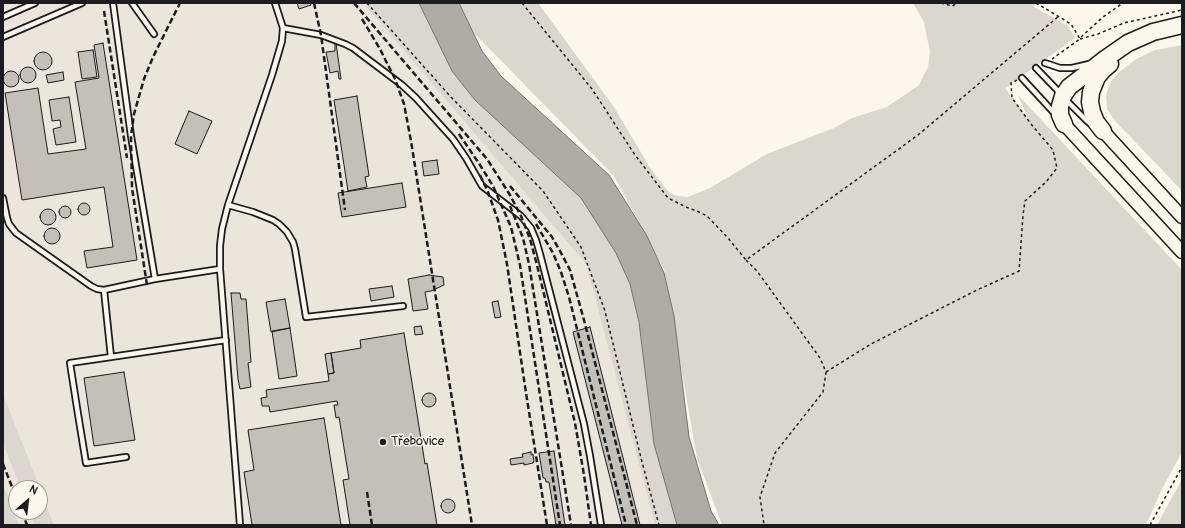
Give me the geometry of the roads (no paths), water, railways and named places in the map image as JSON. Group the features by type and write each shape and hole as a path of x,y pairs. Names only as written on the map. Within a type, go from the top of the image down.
{"highway":[{"path":"1064,124 1060,115 1060,106 1063,96 1069,87 1128,43 1140,37 1167,28 1182,25"},
{"path":"1103,131 1096,122 1090,102 1091,92 1097,77 1102,70 1134,46 1149,39 1182,30"}],"main road":[{"path":"1064,124 1182,252"},
{"path":"1103,131 1182,217"}],"lane":[{"path":"3,17 35,3"},
{"path":"3,37 82,3"},
{"path":"113,3 131,136 155,279"},
{"path":"132,3 154,34"},
{"path":"240,525 220,269 221,237 228,205 282,41 283,28 275,3"},
{"path":"283,28 321,35 345,44 395,79 416,98 452,139 466,158 482,186 521,216 531,228 540,254 584,424 601,525"},
{"path":"1045,64 1060,68 1072,68 1106,59"},
{"path":"1036,68 1087,121 1103,131"},
{"path":"1022,78 1064,124"},
{"path":"3,198 7,218 12,229 16,233 97,289 104,290 155,279 220,269"},
{"path":"228,205 253,212 273,220 291,237 297,257 306,317 403,306"},
{"path":"104,290 111,357"},
{"path":"126,457 86,463 70,363 226,340"}],"railway":[{"path":"147,285 132,188 131,136 134,114 144,79 153,57 180,3"},
{"path":"314,3 321,35 345,210"},
{"path":"354,3 487,159 510,195 521,216 530,239 536,261 575,423 591,525"},
{"path":"104,11 127,158"},
{"path":"362,19 380,49 395,79 404,104 472,525"},
{"path":"459,134 493,186 511,227 520,265 560,525"},
{"path":"480,175 498,220 507,264 547,525"},
{"path":"510,186 552,237 570,270 637,525"},
{"path":"510,206 523,238 529,264 571,525"},
{"path":"536,224 553,253 569,297 626,525"},
{"path":"3,464 9,480"},
{"path":"367,492 372,525"},
{"path":"25,520 27,525"}],"place":[{"name":"Třebovice","path":"383,442"}]}
